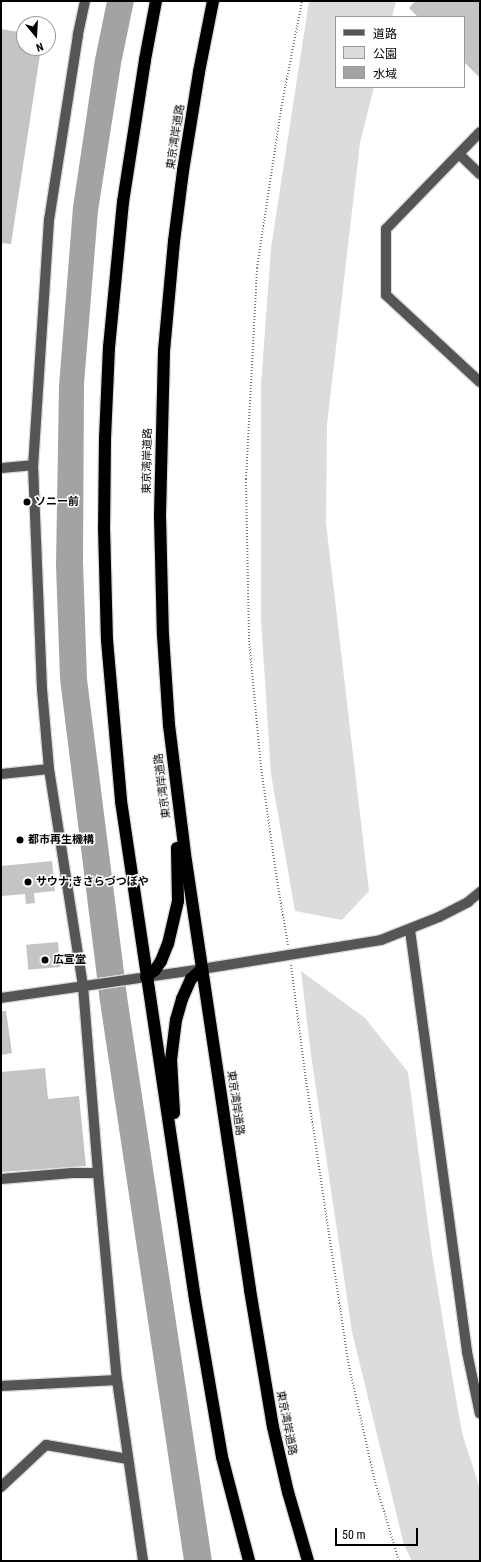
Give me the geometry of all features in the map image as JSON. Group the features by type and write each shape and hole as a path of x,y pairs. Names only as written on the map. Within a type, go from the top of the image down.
{"highway":[{"path":"156,1 122,202 109,346 105,438 105,587 113,724 121,801 146,977 217,1435 235,1511 249,1561"},
{"name":"東京湾岸道路","path":"213,1 199,72 181,187 174,241 164,351 160,516 163,635 173,767 267,1396 287,1486 308,1561"},
{"path":"146,977 156,970 165,954 178,901 173,767"},
{"path":"178,1182 172,1071 173,1039 186,990 191,978 202,969"}],"street":[{"path":"85,1 78,35 49,220 33,465 42,689 49,768 83,986 117,1380 143,1561"},
{"path":"480,132 386,229 386,295 480,382"},
{"path":"459,154 480,174"},
{"path":"1,468 33,465"},
{"path":"1,774 49,768"},
{"path":"1,998 202,969 381,940 410,930 468,902 480,892"},
{"path":"410,930 467,1352 480,1414"},
{"path":"1,1179 72,1173 98,1173"},
{"path":"1,1386 117,1380"},
{"path":"1,1487 46,1445 128,1459"}],"path":[{"path":"302,1 280,109 257,268 246,479 249,639 258,737 274,867 290,954 306,1080 348,1362 375,1482 399,1561"}],"green space":[{"path":"309,1 396,1 392,16 335,16 335,88 374,88 360,143 327,424 326,523 369,891 342,920 295,911 271,774 261,620 261,385 271,248"},
{"path":"301,971 365,1018 408,1072 431,1247 462,1433 480,1489 480,1561 412,1561 404,1545 352,1332 311,1055"}],"water":[{"path":"107,1 134,1 121,64 98,211 84,384 83,562 87,679 127,996 212,1561 184,1561 100,1002 60,679 56,565 59,386 73,207 95,59"}],"building":[{"path":"415,1 480,1 480,78 465,63 465,16 417,16 409,8"},
{"path":"1,29 16,32 16,56 40,56 11,244 1,243"},
{"name":"サウナ;きさらづつぼや","path":"52,861 55,891 34,893 35,903 26,904 25,894 2,896 1,866"},
{"path":"58,942 60,967 28,970 26,945"},
{"path":"1,1011 6,1011 12,1053 1,1055"},
{"path":"45,1068 48,1099 79,1096 86,1166 1,1172 1,1072"}],"place":[{"name":"ソニー前","path":"27,502"},
{"name":"都市再生機構","path":"20,840"},
{"name":"サウナ;きさらづつぼや","path":"28,882"},
{"name":"広宣堂","path":"45,960"}]}
